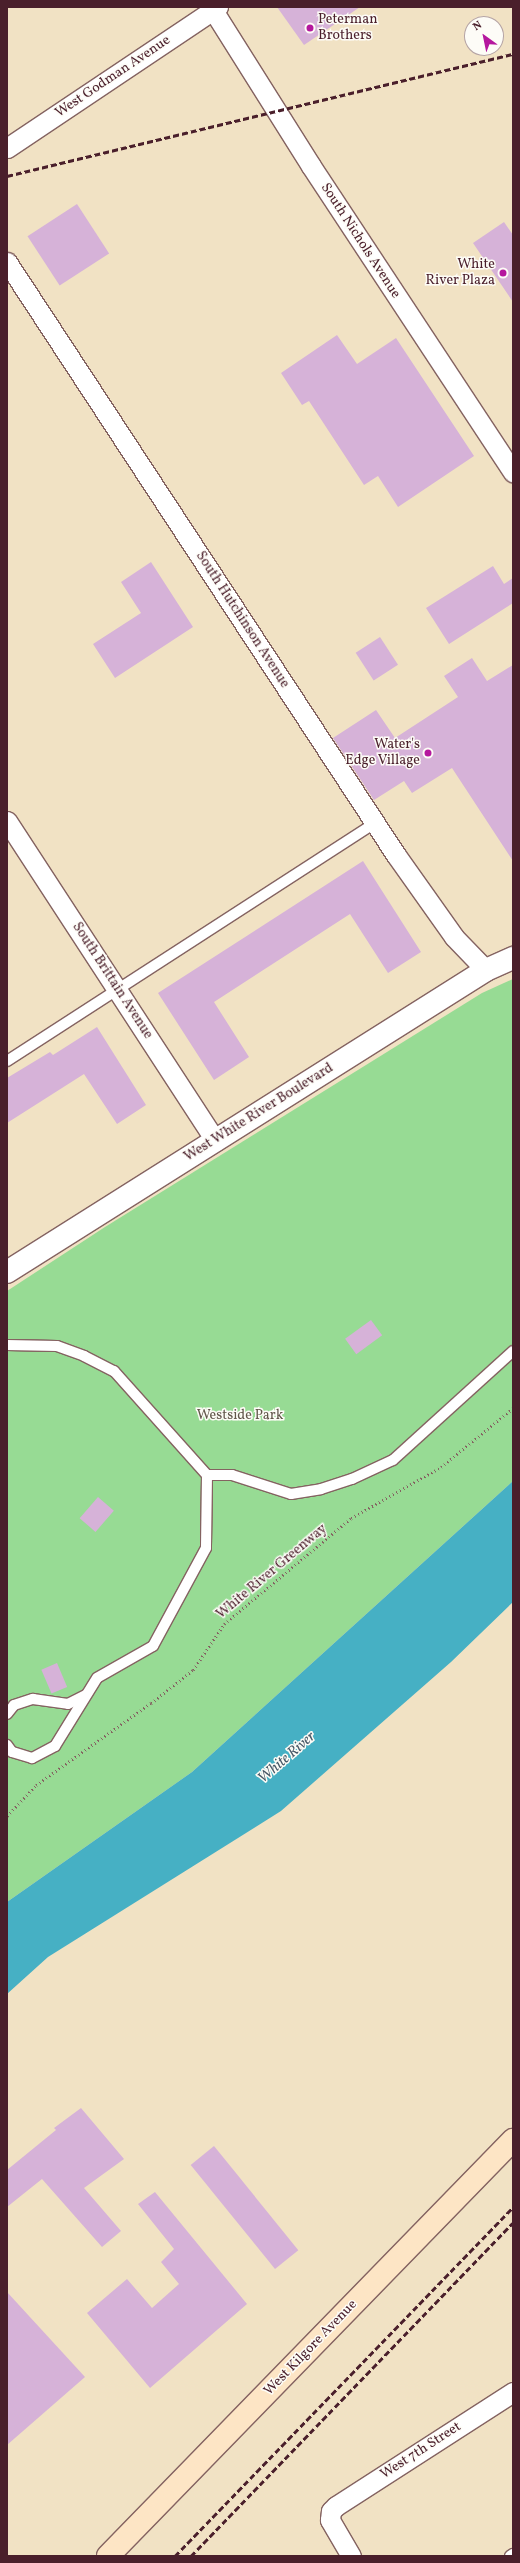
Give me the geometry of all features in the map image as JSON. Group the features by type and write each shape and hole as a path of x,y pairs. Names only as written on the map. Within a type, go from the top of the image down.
{"main road":[{"name":"West Kilgore Avenue","path":"108,2556 513,2140"}],"street":[{"name":"West Godman Avenue","path":"7,148 214,8"},
{"name":"South Nichols Avenue","path":"214,8 311,166 513,472"},
{"name":"South Hutchinson Avenue","path":"7,262 375,823 454,937 486,970"},
{"name":"South Brittain Avenue","path":"7,821 216,1141"},
{"name":"West White River Boulevard","path":"7,1272 486,970 513,958"},
{"name":"West 7th Street","path":"351,2556 331,2526 329,2517 331,2512 363,2488 513,2392"}],"lane":[{"path":"7,1061 118,991 375,823"},
{"path":"7,1345 57,1346 84,1356 114,1372 206,1475 206,1548 153,1646 97,1678 55,1746 32,1758 12,1752 7,1745"},
{"path":"206,1475 232,1475 291,1494 321,1489 352,1479 393,1460 513,1351"},
{"path":"7,1714 14,1705 33,1699 68,1704 86,1695"}],"path":[{"name":"White River Greenway","path":"7,1816 36,1785 151,1704 193,1670 224,1624 351,1518 441,1467 513,1408"}],"green space":[{"name":"Westside Park","path":"513,979 513,1481 192,1772 7,1902 7,1291 105,1227 482,993"}],"water":[{"name":"White River","path":"513,1481 513,1602 451,1662 281,1811 48,1957 7,1994 7,1902 192,1772"}],"building":[{"name":"Peterman Brothers","path":"277,7 360,7 304,45"},
{"path":"77,204 109,253 60,286 28,236"},
{"name":"White River Plaza","path":"504,222 513,235 513,302 473,243"},
{"path":"337,335 357,364 396,338 474,456 398,507 378,476 364,485 309,401 302,405 281,373"},
{"path":"151,562 193,627 115,678 93,644 141,613 121,582"},
{"path":"493,566 504,584 513,578 513,603 449,644 426,608"},
{"path":"380,637 398,665 374,680 356,653"},
{"name":"Water's Edge Village","path":"472,658 487,681 513,665 513,861 452,768 412,793 404,781 374,800 333,738 376,710 395,738 458,697 444,676"},
{"path":"363,861 421,952 388,973 350,914 214,1002 249,1057 214,1080 158,993"},
{"path":"97,1027 146,1105 117,1124 84,1074 7,1123 7,1078 50,1052 53,1055"},
{"path":"371,1320 382,1335 356,1354 345,1339"},
{"path":"98,1497 114,1511 95,1532 80,1518"},
{"path":"57,1663 67,1687 52,1694 41,1670"},
{"path":"81,2108 124,2159 84,2188 121,2231 102,2247 42,2179 7,2207 7,2170 56,2130 54,2128"},
{"path":"214,2146 298,2250 275,2269 191,2165"},
{"path":"155,2192 247,2304 150,2388 87,2313 127,2279 152,2308 179,2284 161,2262 174,2249 138,2204"},
{"path":"7,2292 85,2377 7,2445"}],"railway":[{"path":"7,176 513,54"},
{"path":"175,2556 513,2207"},
{"path":"191,2556 513,2223"}],"place":[{"name":"Peterman Brothers","path":"310,28"},
{"name":"White River Plaza","path":"503,273"},
{"name":"Water's Edge Village","path":"428,753"}]}
